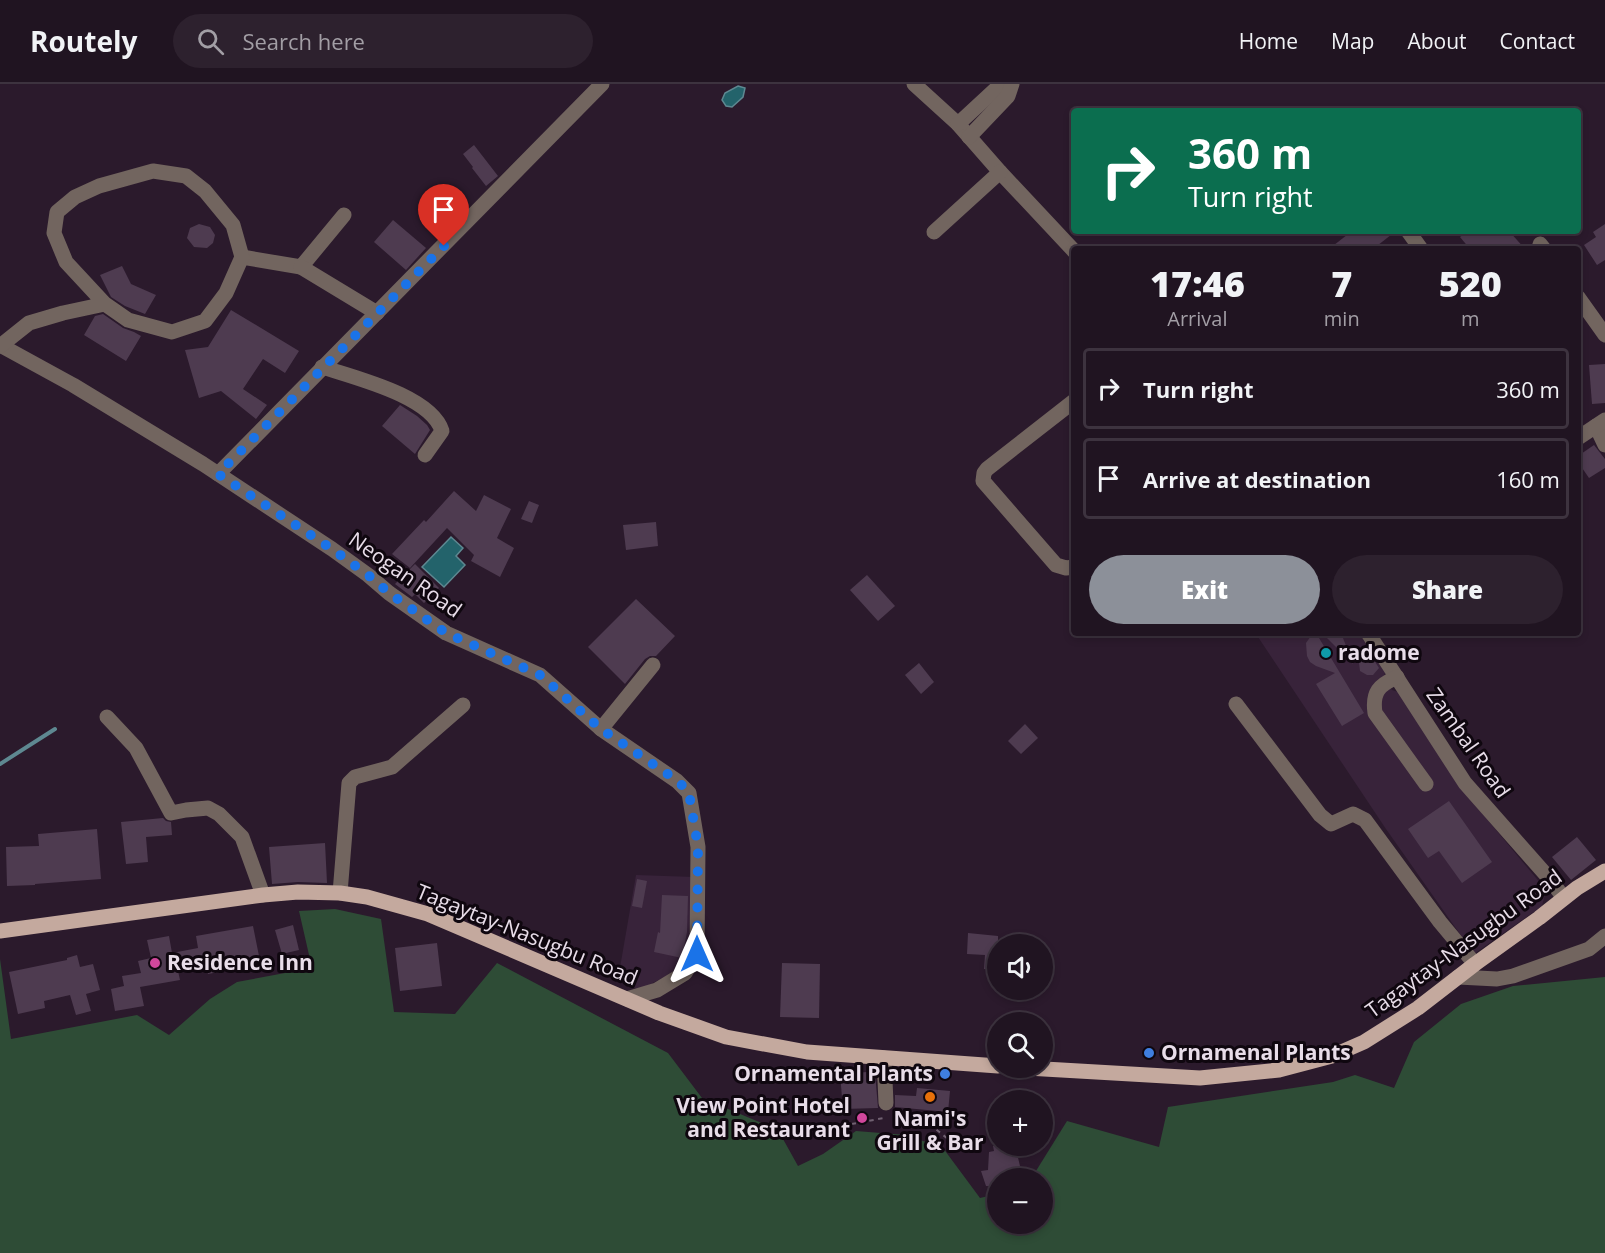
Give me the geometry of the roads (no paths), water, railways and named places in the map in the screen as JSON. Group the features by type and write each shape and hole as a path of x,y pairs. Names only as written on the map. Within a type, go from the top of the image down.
{"main road":[{"name":"Tagaytay-Nasugbu Road","path":"1053,1070 1200,1078 1279,1070 1332,1056 1364,1041 1418,1008 1577,888 1605,871"},
{"name":"Tagaytay-Nasugbu Road","path":"0,931 263,895 298,892 340,893 367,897 428,914 659,1013 726,1037 807,1052 987,1065"}],"street":[{"path":"218,474 602,84"},
{"path":"914,84 958,124 1071,248"},
{"path":"958,124 1004,87"},
{"path":"969,137 1004,87"},
{"path":"153,171 186,176 205,191 233,225 242,257 226,293 205,321 172,332 128,320 105,304 66,262 54,233 57,212 75,197 99,186 153,171"},
{"path":"934,232 1000,172"},
{"path":"301,267 344,215"},
{"path":"242,257 301,267 377,313"},
{"path":"1581,301 1605,335"},
{"path":"0,346 29,323 63,312 105,304"},
{"name":"Neogan Road","path":"0,346 73,385 218,474 332,549 446,633 540,675 601,729 678,781 689,793 698,847 697,954 685,973 657,990 627,999"},
{"path":"322,368 395,391 436,418 442,431 425,455"},
{"path":"1071,404 987,469 983,481 1056,565 1071,567"},
{"path":"1581,436 1600,423 1605,445"},
{"name":"Zambal Road","path":"1370,636 1465,783 1564,898"},
{"path":"601,729 653,665"},
{"path":"1397,677 1378,688 1374,701 1375,713 1426,784"},
{"path":"1236,704 1320,814 1331,824 1353,814 1365,820 1440,922 1475,964"},
{"path":"340,893 349,783 355,777 392,767 463,705"},
{"path":"107,717 136,748 171,813 208,808 219,814 242,837 263,895"},
{"path":"1458,977 1497,979 1514,976 1588,949 1605,936"},
{"path":"884,1058 885,1110"}],"waterway":[{"path":"0,764 55,729"}],"place":[{"name":"radome","path":"1326,653"},
{"name":"Residence Inn","path":"155,963"},
{"name":"Ornamenal Plants","path":"1149,1053"},
{"name":"Ornamental Plants","path":"945,1074"},
{"name":"Nami's Grill & Bar","path":"930,1097"},
{"name":"View Point Hotel and Restaurant","path":"862,1118"}]}
